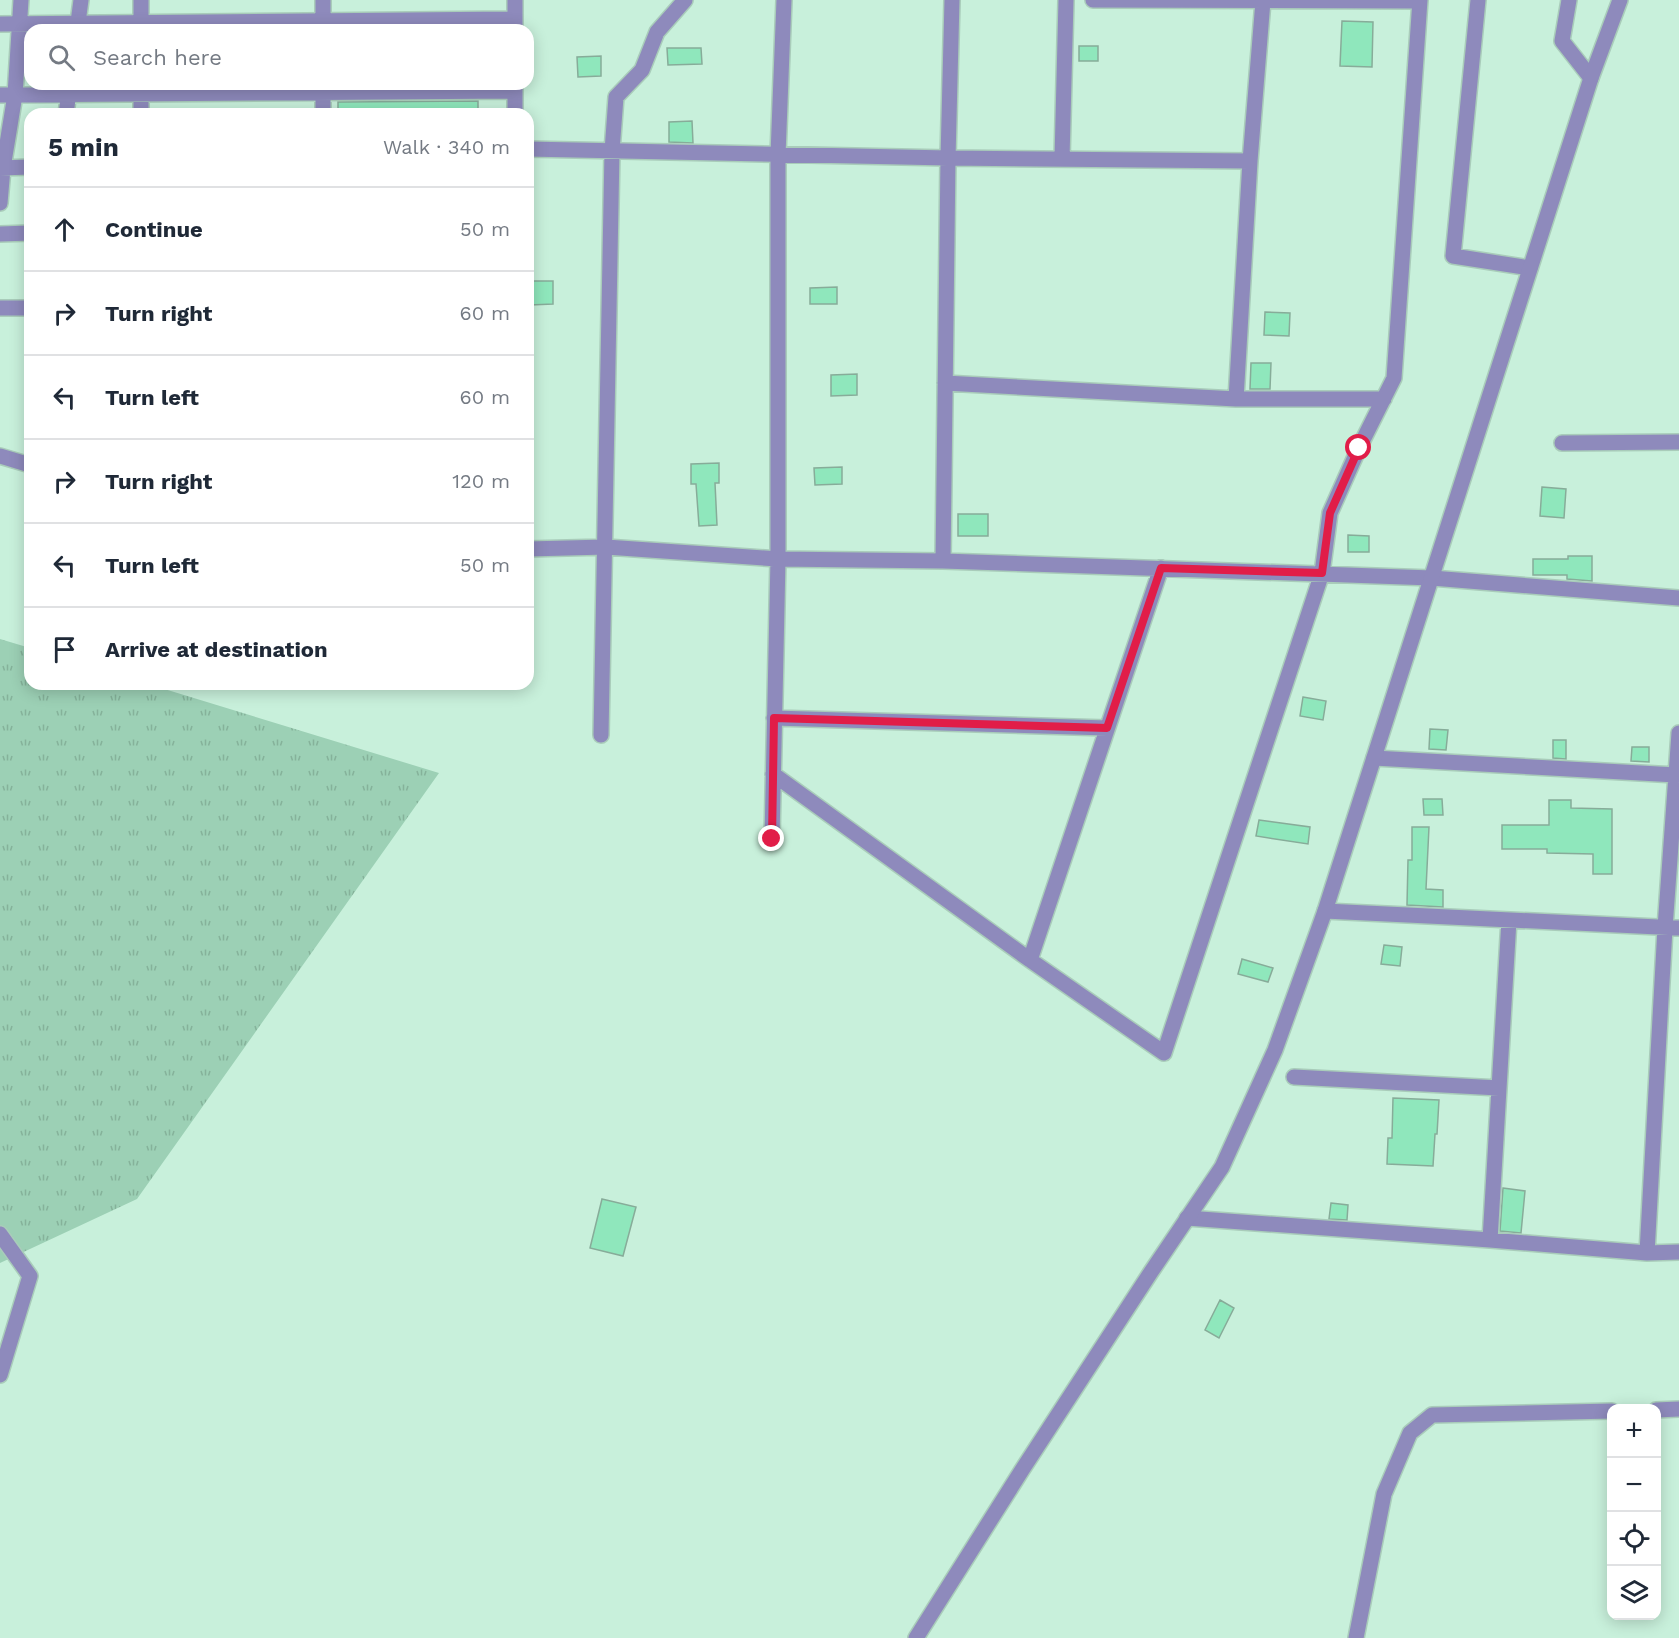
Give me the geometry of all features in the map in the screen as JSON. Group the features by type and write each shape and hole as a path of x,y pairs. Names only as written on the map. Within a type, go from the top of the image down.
{"street":[{"path":"0,203 7,95 21,0"},
{"path":"78,24 81,0"},
{"path":"141,0 141,24"},
{"path":"323,0 323,24"},
{"path":"515,0 515,24"},
{"path":"601,735 612,151 616,97 642,70 657,32 685,0"},
{"path":"772,839 778,559 778,154 784,0"},
{"path":"943,561 952,0"},
{"path":"1062,159 1066,0"},
{"path":"773,774 1030,960 1164,1053 1322,573 1330,513 1394,378 1420,1 1093,0"},
{"path":"1236,399 1250,161 1263,0"},
{"path":"1478,0 1453,256 1530,268"},
{"path":"1569,0 1562,41 1591,78"},
{"path":"916,1638 1029,1460 1222,1167 1275,1050 1325,911 1591,78 1620,0"},
{"path":"0,24 39,24"},
{"path":"7,95 59,90"},
{"path":"67,108 69,90"},
{"path":"141,90 141,108"},
{"path":"323,90 323,108"},
{"path":"515,90 515,108"},
{"path":"534,149 948,158 1250,161"},
{"path":"2,168 24,167"},
{"path":"0,234 24,233"},
{"path":"0,308 24,308"},
{"path":"945,383 1236,399 1384,399"},
{"path":"1562,443 1679,442"},
{"path":"0,456 24,463"},
{"path":"534,549 606,547 778,559 943,561 1322,573 1432,578 1679,598"},
{"path":"1030,960 1161,568"},
{"path":"774,718 1107,728"},
{"path":"1647,1253 1672,928 1679,733"},
{"path":"1374,758 1676,775"},
{"path":"1325,911 1672,928"},
{"path":"1490,1240 1509,920"},
{"path":"1294,1077 1499,1088"},
{"path":"1187,1218 1647,1253 1679,1252"},
{"path":"0,1234 30,1276 0,1375"},
{"path":"1661,1410 1679,1409"},
{"path":"1356,1638 1384,1494 1410,1433 1432,1415 1607,1411"}],"green space":[{"path":"0,639 24,646 24,690 168,690 439,773 137,1199 0,1263"}],"building":[{"path":"1342,21 1373,22 1372,67 1340,66"},
{"path":"1079,46 1098,46 1098,61 1079,61"},
{"path":"667,48 701,48 702,64 668,65"},
{"path":"601,56 601,76 578,77 577,57"},
{"path":"478,101 478,108 338,108 338,102"},
{"path":"692,121 693,143 669,142 669,122"},
{"path":"534,281 553,281 553,304 534,305"},
{"path":"837,287 837,304 810,304 810,288"},
{"path":"1265,312 1290,313 1289,336 1264,335"},
{"path":"1251,363 1271,363 1270,389 1250,389"},
{"path":"857,374 857,395 831,396 831,375"},
{"path":"719,463 719,483 715,483 717,525 699,526 696,484 691,484 691,464"},
{"path":"842,467 842,484 815,485 814,468"},
{"path":"1542,487 1566,489 1564,518 1540,516"},
{"path":"958,514 988,514 988,536 958,536"},
{"path":"1348,535 1369,536 1369,552 1348,552"},
{"path":"1568,556 1592,556 1592,581 1567,579 1567,575 1533,575 1533,559 1568,559"},
{"path":"1303,697 1326,701 1323,720 1300,716"},
{"path":"1430,729 1448,730 1446,750 1429,749"},
{"path":"1553,740 1566,740 1566,759 1553,758"},
{"path":"1632,747 1649,747 1649,762 1631,761"},
{"path":"1423,799 1442,799 1443,815 1424,815"},
{"path":"1549,800 1571,800 1571,808 1612,809 1612,874 1593,874 1593,854 1547,853 1547,849 1502,849 1502,825 1549,825"},
{"path":"1259,820 1310,827 1308,844 1256,836"},
{"path":"1412,827 1429,827 1426,889 1443,890 1443,907 1407,905 1408,860 1412,860"},
{"path":"1384,945 1402,947 1400,966 1381,964"},
{"path":"1242,959 1273,968 1268,982 1238,974"},
{"path":"1393,1098 1439,1100 1433,1166 1387,1164 1388,1138 1392,1138"},
{"path":"1503,1188 1525,1191 1521,1233 1500,1231"},
{"path":"602,1199 636,1207 623,1256 590,1248"},
{"path":"1331,1203 1348,1205 1347,1220 1329,1219"},
{"path":"1220,1300 1234,1308 1219,1338 1205,1330"}],"route":[{"path":"772,839 774,718 1107,728 1161,568 1322,573 1330,513 1359,448"}]}
